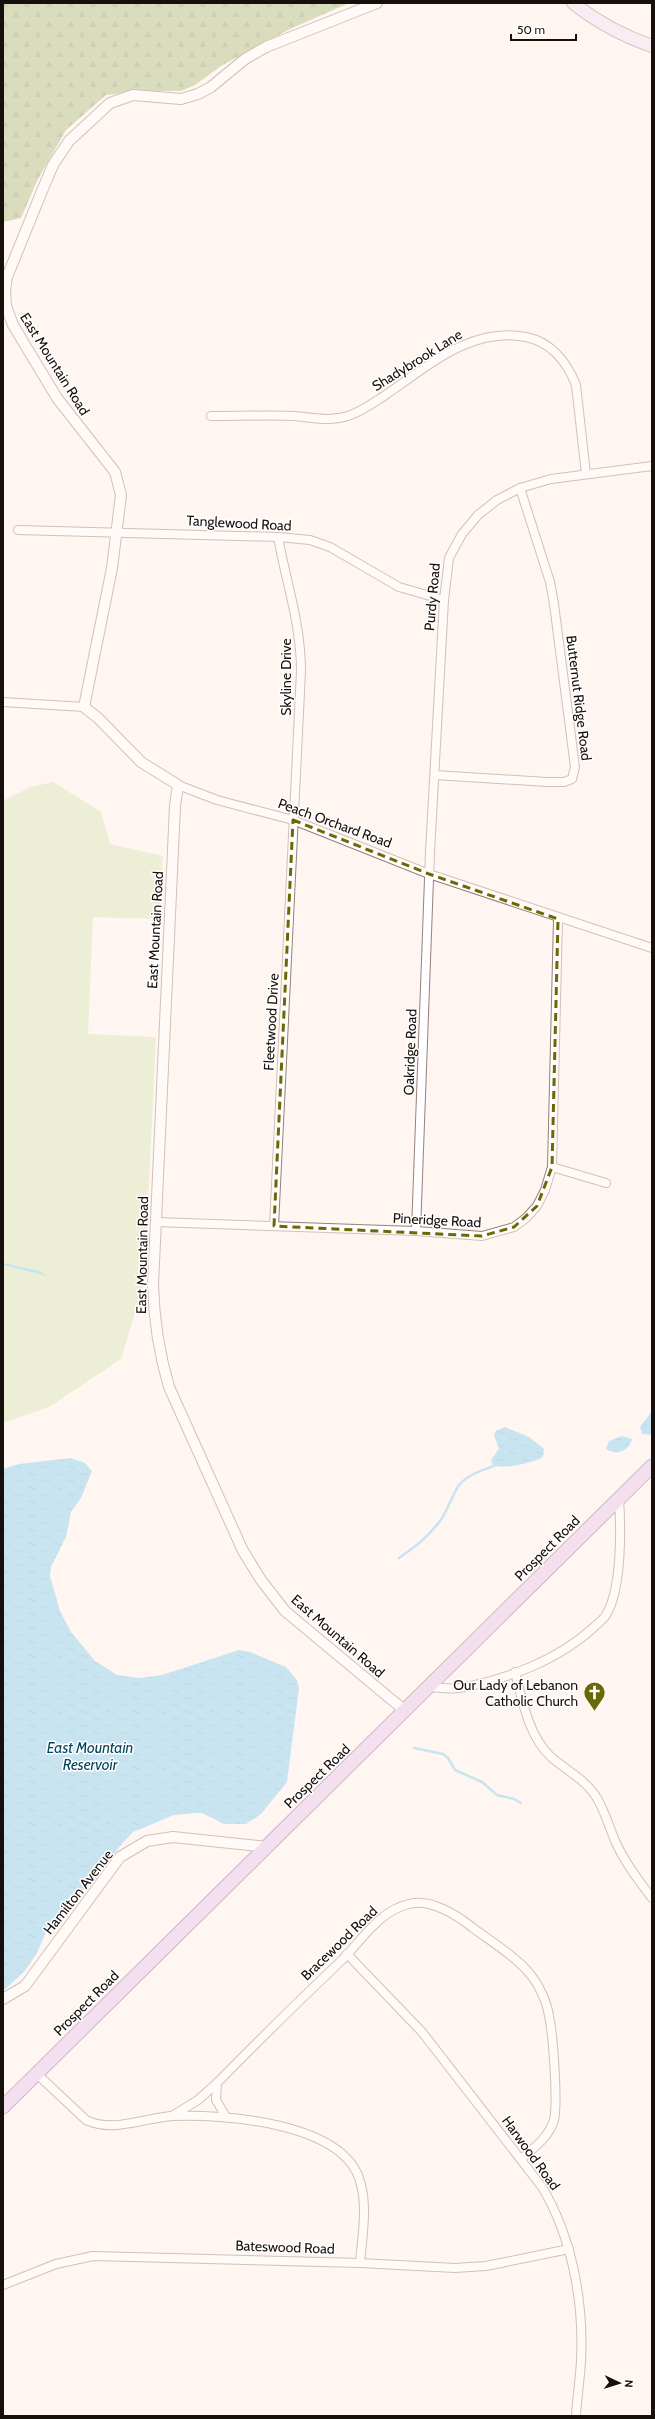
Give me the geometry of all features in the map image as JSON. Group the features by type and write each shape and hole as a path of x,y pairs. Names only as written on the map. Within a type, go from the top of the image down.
{"main road":[{"path":"573,3 605,25 633,39 652,46"},
{"name":"Prospect Road","path":"3,2107 652,1466"}],"street":[{"name":"East Mountain Road","path":"84,708 118,531 121,500 117,477 66,412 13,325 5,300 5,277 53,165 75,134 107,106 119,99 133,95 176,98 193,96 211,87 245,59 266,47 377,3"},
{"name":"Shadybrook Lane","path":"211,416 295,416 324,419 348,416 368,407 468,341 491,336 519,336 548,346 562,359 572,375 576,385 586,474"},
{"name":"Purdy Road","path":"429,874 444,600 449,558 462,534 478,515 493,503 520,488 551,479 652,466"},
{"name":"Butternut Ridge Road","path":"435,775 553,782 564,782 572,779 575,767 553,596 520,488"},
{"name":"Tanglewood Road","path":"18,530 118,531 278,537 310,540 330,547 399,587 444,600"},
{"name":"Skyline Drive","path":"278,537 284,570 297,619 301,647 293,820"},
{"path":"3,702 84,708"},
{"name":"Peach Orchard Road","path":"84,708 98,718 141,762 178,785 217,800 293,820 429,874 558,919 652,948"},
{"name":"East Mountain Road","path":"178,785 175,806 153,1285 158,1350 169,1387 243,1551 261,1580 285,1611 404,1710"},
{"name":"Fleetwood Drive","path":"274,1226 293,820"},
{"name":"Oakridge Road","path":"416,1231 429,874"},
{"name":"Pineridge Road","path":"156,1222 416,1231 482,1236 514,1227 537,1206 545,1190 552,1167 558,919"},
{"path":"552,1167 606,1183"},
{"path":"428,1687 458,1688 515,1672 553,1657 578,1642 606,1616 613,1596 618,1561 621,1527 619,1498"},
{"path":"515,1672 529,1721 537,1739 551,1757 583,1781 595,1795 604,1811 624,1858 652,1898"},
{"name":"Hamilton Avenue","path":"3,1999 25,1986 120,1857 147,1842 173,1837 267,1847"},
{"name":"Bracewood Road","path":"172,2116 198,2100 217,2083 347,1954 376,1923 391,1911 410,1903 426,1904 442,1909 463,1920 517,1961 530,1975 541,1992 549,2015 553,2051 554,2120 546,2136 521,2159"},
{"name":"Harwood Road","path":"347,1954 422,2032 542,2186 557,2212 569,2249 581,2332 581,2361 576,2416"},
{"path":"37,2074 86,2120 96,2125 111,2125 172,2116 226,2117 300,2131 324,2141 350,2163 360,2180 364,2204 360,2263"},
{"path":"217,2083 216,2100 226,2117"},
{"name":"Bateswood Road","path":"3,2285 56,2264 93,2256 360,2263 455,2268 486,2266 569,2249"}],"highlighted area":[{"path":"293,820 429,874 558,919 552,1167 537,1206 514,1227 482,1236 274,1226"}],"green space":[{"path":"3,3 349,3 290,29 221,66 195,85 181,91 144,91 106,95 66,130 37,181 21,218 3,222"},
{"path":"53,782 101,812 110,844 163,856 159,919 93,917 88,1034 156,1037 144,1283 121,1359 49,1407 3,1423 3,801 31,787"}],"water":[{"path":"3,1263 40,1271 47,1276 3,1265"},
{"path":"652,1411 652,1435 642,1434 640,1427"},
{"path":"505,1427 529,1437 544,1449 543,1457 518,1465 503,1467 493,1465 491,1460 499,1449 494,1435 496,1431"},
{"path":"622,1436 632,1439 628,1447 618,1452 606,1449 609,1441"},
{"name":"East Mountain Reservoir","path":"71,1458 85,1463 92,1471 81,1498 71,1512 66,1537 51,1567 50,1576 60,1611 71,1632 95,1661 117,1675 140,1678 162,1675 239,1650 250,1652 286,1667 297,1680 299,1688 287,1782 261,1814 246,1824 224,1824 202,1813 174,1815 133,1832 120,1846 95,1879 50,1923 37,1953 24,1972 3,1991 3,1469 19,1464"}],"waterway":[{"path":"399,1558 431,1532 447,1509 460,1483 469,1476 496,1465"},
{"path":"414,1748 443,1754 448,1758 455,1770 482,1782 497,1795 514,1799 521,1803"}],"place":[{"name":"Our Lady of Lebanon Catholic Church","path":"594,1712"}]}
